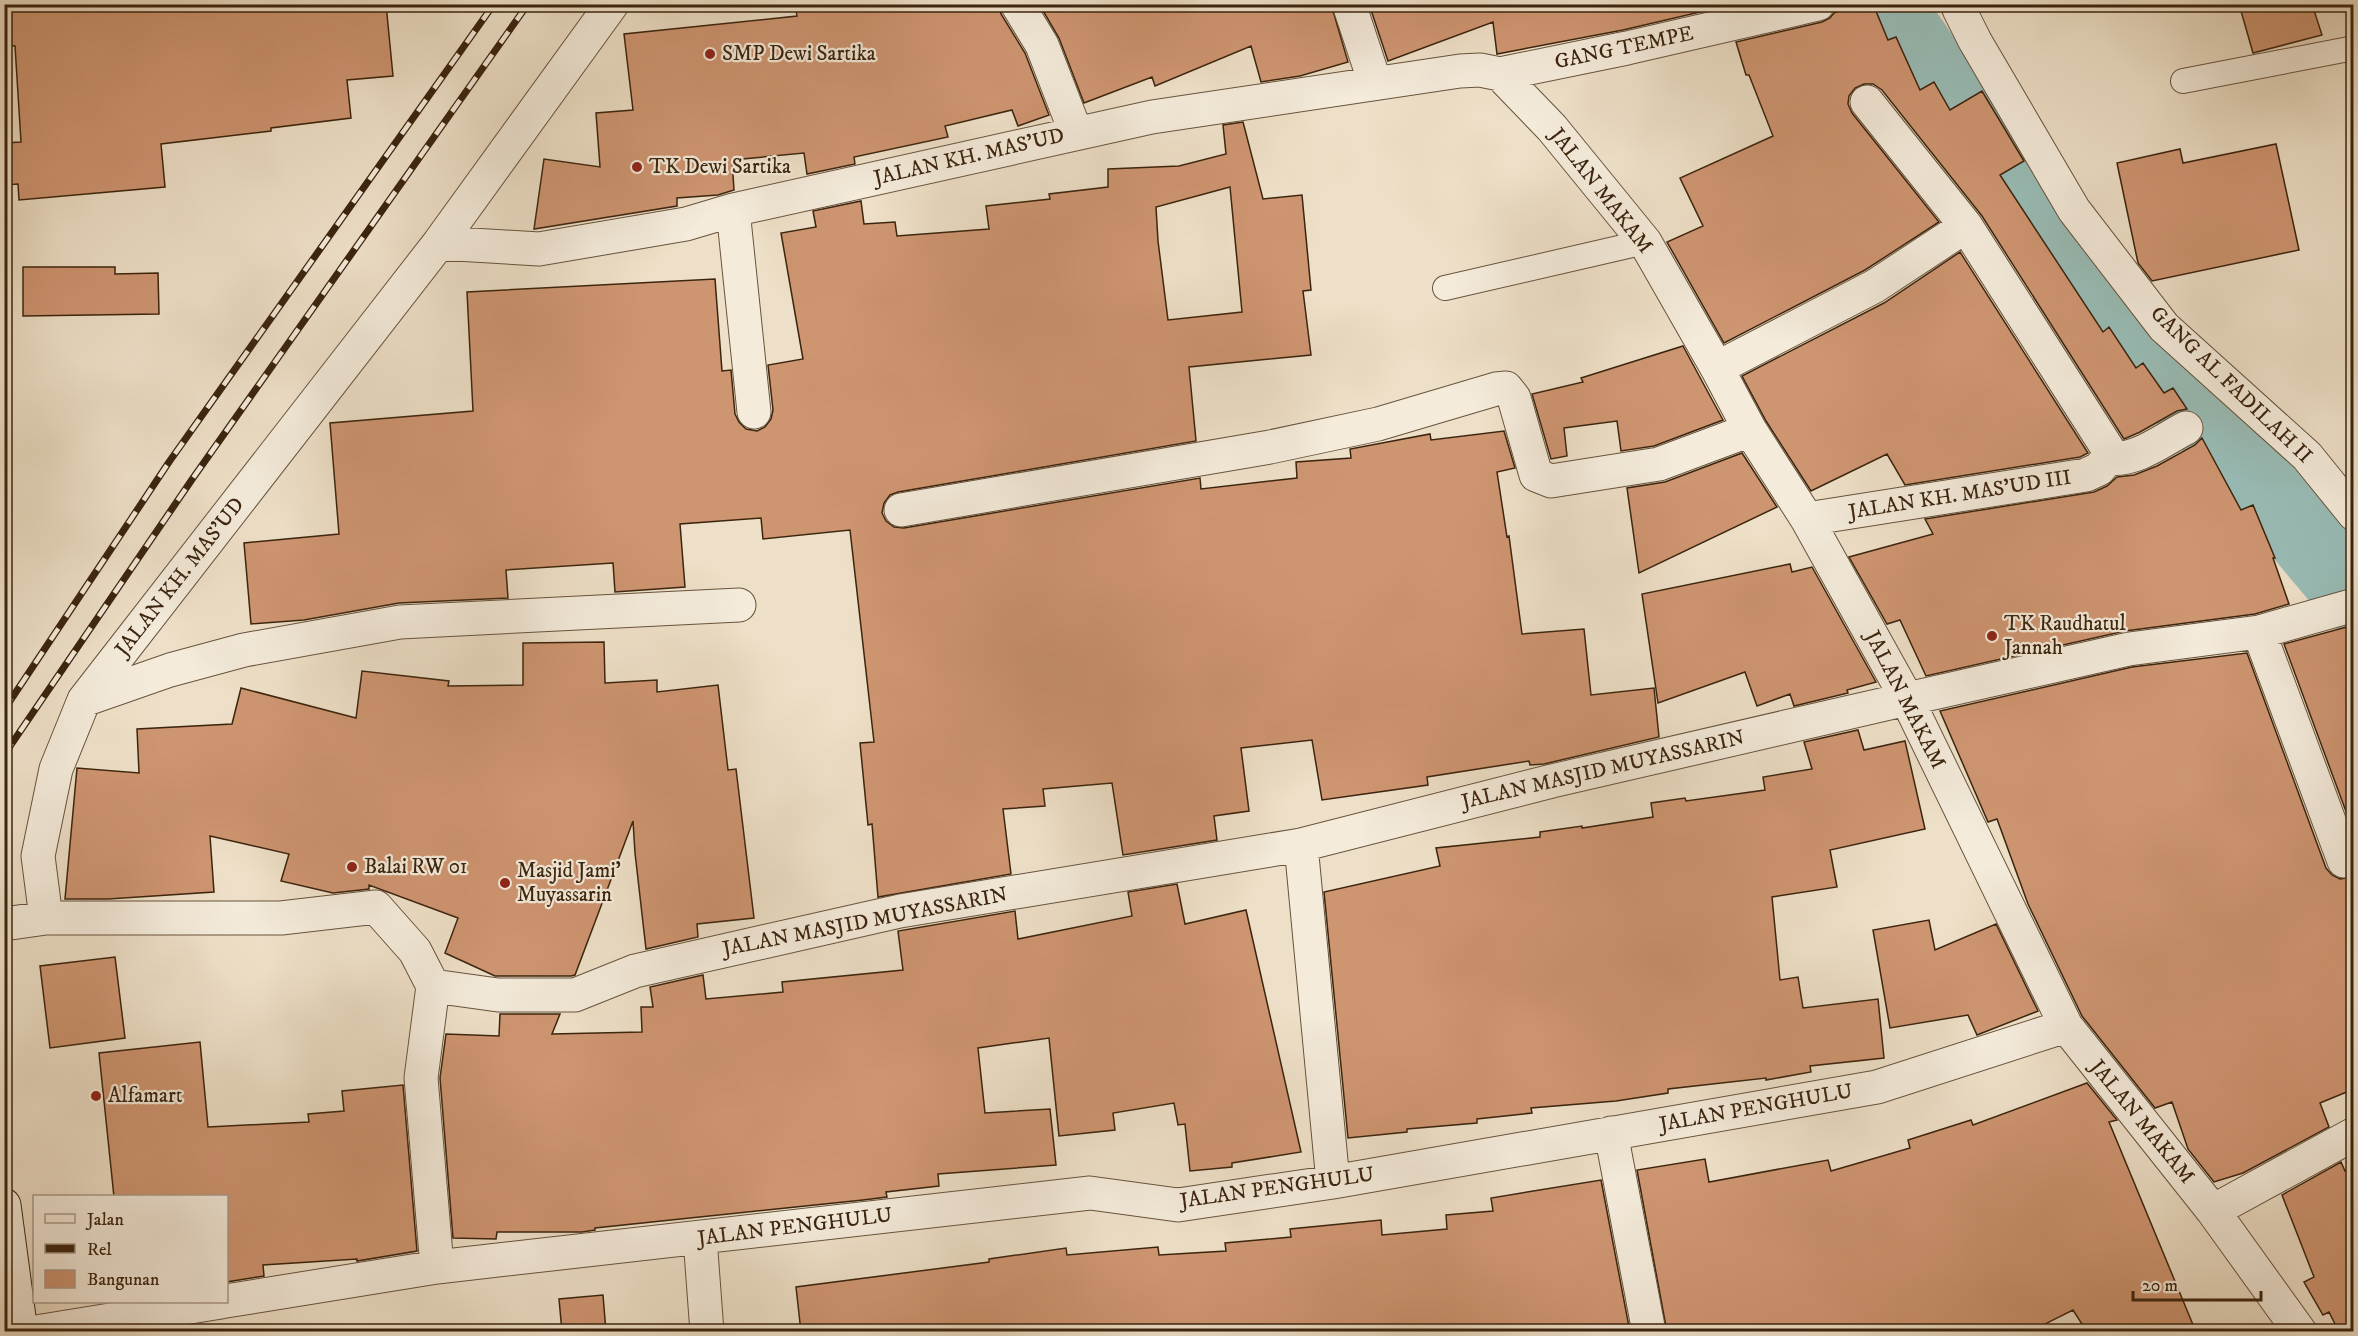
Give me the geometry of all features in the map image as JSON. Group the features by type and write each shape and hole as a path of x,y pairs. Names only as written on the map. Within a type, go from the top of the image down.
{"street":[{"name":"JALAN KH. MAS'UD","path":"46,918 38,856 56,769 84,700 439,243 612,4"},
{"path":"1017,4 1042,45 1076,133"},
{"path":"1349,4 1375,83"},
{"name":"GANG TEMPE","path":"1500,74 1627,48 1818,4"},
{"name":"GANG AL FADILAH II","path":"1959,9 1975,41 2074,210 2164,327 2307,456 2354,514"},
{"name":"JALAN KH. MAS'UD","path":"439,243 539,249 686,224 733,210 1152,117 1460,71 1480,70 1500,74"},
{"name":"JALAN MAKAM","path":"1500,74 1552,128 1645,242 1750,430 1807,519 1907,699 2066,1026 2213,1211 2300,1332"},
{"path":"1867,102 1966,226 2108,449 2108,459 2119,460 2133,456 2186,428"},
{"path":"733,210 754,412"},
{"path":"1717,368 1875,286 1966,226"},
{"path":"901,510 1270,447 1378,424 1496,388 1506,388 1514,398 1536,475 1551,481 1659,464 1750,430"},
{"name":"JALAN KH. MAS'UD III","path":"1807,519 2086,475 2099,469 2108,459"},
{"path":"84,700 170,670 244,650 400,622 739,605"},
{"path":"1907,699 2129,649 2259,632 2351,606"},
{"path":"2259,632 2344,861"},
{"name":"JALAN MASJID MUYASSARIN","path":"433,986 498,994 575,995 635,970 900,911 1301,845 1552,781 1907,699"},
{"path":"1301,845 1333,1182"},
{"path":"4,924 46,918 281,918 376,907 415,951 433,986 421,1078 437,1267"},
{"name":"JALAN PENGHULU","path":"228,1301 437,1267 1090,1193 1178,1204 1333,1182 1877,1087 2066,1026"},
{"path":"1611,1133 1649,1332"},
{"path":"2213,1211 2354,1134"},
{"path":"4,1205 21,1332"},
{"path":"700,1238 707,1332"},
{"path":"36,1332 215,1303"}],"lane":[{"path":"2183,81 2354,48"},
{"path":"1445,288 1645,242"}],"building":[{"path":"4,4 386,4 393,76 347,80 351,118 271,128 271,131 161,144 165,187 19,200 18,184 4,185 4,143 21,142 15,46 4,45"},
{"path":"795,4 998,4 1001,14 1025,53 1049,115 1018,126 1012,110 945,126 948,137 854,157 855,164 807,174 804,153 732,160 734,190 718,195 677,198 677,206 534,229 544,159 600,167 596,113 633,110 624,34 797,16"},
{"path":"1039,4 1331,4 1348,62 1300,76 1261,82 1251,46 1155,86 1152,77 1084,103 1059,38"},
{"path":"1369,4 1712,4 1713,9 1623,30 1497,54 1493,22 1388,61"},
{"path":"1854,4 1873,4 1888,40 1896,37 1920,90 1934,82 1950,110 1982,91 2024,161 2000,175 2103,332 2109,327 2136,368 2143,363 2164,393 2173,388 2187,409 2177,411 2124,439 1982,216 1882,90 1873,84 1864,84 1855,88 1849,96 1848,104 1852,113 1939,222 1865,270 1724,343 1667,242 1703,226 1680,178 1773,136 1749,75 1746,75 1736,42 1822,22 1834,13"},
{"path":"2239,4 2312,4 2322,35 2253,53"},
{"path":"1243,122 1263,199 1302,195 1311,290 1303,291 1311,355 1189,367 1196,441 898,492 890,495 884,503 882,513 886,521 894,527 904,528 1200,478 1201,489 1297,478 1296,462 1351,458 1350,449 1430,434 1431,440 1504,431 1515,468 1497,472 1507,537 1509,536 1522,634 1584,629 1591,695 1654,688 1659,737 1544,764 1530,765 1529,761 1427,777 1428,785 1322,800 1312,740 1241,748 1249,811 1214,816 1217,840 1123,855 1112,783 1043,789 1045,806 1003,809 1011,874 878,897 872,824 868,825 860,743 874,742 850,530 763,539 761,518 680,524 685,587 615,592 613,563 506,570 508,598 399,603 304,620 251,624 244,543 339,534 330,423 473,411 467,292 715,279 722,371 731,370 735,414 739,422 746,429 757,431 765,427 771,419 773,410 768,365 803,359 781,233 816,227 813,211 861,201 864,224 895,222 897,236 989,229 986,206 1050,199 1049,194 1108,187 1108,169 1179,166 1226,154 1223,125","holes":["1230,187 1242,312 1168,320 1156,207"]},
{"path":"2276,144 2299,250 2152,281 2138,263 2117,163 2180,149 2183,163"},
{"path":"1960,252 2088,453 2080,457 1905,485 1887,454 1811,491 1766,421 1742,376 1884,303"},
{"path":"23,267 115,267 115,274 158,273 159,314 23,316"},
{"path":"1683,346 1723,420 1654,446 1621,451 1617,421 1564,428 1567,456 1551,459 1532,394 1583,382 1581,378"},
{"path":"2202,438 2241,510 2253,505 2275,558 2273,558 2289,604 2255,614 2125,631 1926,676 1900,620 1887,624 1849,557 1933,534 1925,519 2094,492 2107,486 2117,477 2134,475 2157,466 2195,445"},
{"path":"1742,453 1777,507 1639,573 1627,488 1665,482"},
{"path":"1790,564 1792,572 1812,567 1876,682 1847,690 1848,693 1794,706 1790,694 1757,706 1745,672 1658,703 1642,594"},
{"path":"2354,625 2354,833 2284,644"},
{"path":"604,642 605,683 657,680 657,692 718,685 728,770 736,769 754,918 697,924 698,937 646,949 633,821 575,975 571,976 495,976 445,953 458,918 369,885 369,889 333,893 281,881 289,854 210,836 214,892 108,899 65,899 77,768 139,773 137,729 232,724 241,688 356,718 362,671 449,681 448,686 523,685 523,643"},
{"path":"2247,653 2326,868 2340,879 2354,877 2354,1089 2320,1103 2329,1127 2243,1173 2214,1182 2188,1149 2172,1102 2155,1108 2082,1016 2028,904 1997,819 1988,822 1940,711 2132,667"},
{"path":"1858,730 1864,750 1905,741 1925,829 1830,850 1837,887 1772,897 1780,980 1798,977 1803,1008 1878,999 1884,1058 1810,1066 1811,1072 1766,1080 1766,1078 1668,1089 1668,1093 1616,1101 1531,1108 1532,1113 1477,1119 1477,1123 1407,1129 1407,1132 1348,1138 1324,892 1440,866 1436,848 1540,837 1540,832 1653,817 1651,803 1685,798 1686,801 1765,790 1763,777 1812,769 1804,742"},
{"path":"1177,884 1185,924 1246,910 1301,1152 1232,1163 1232,1167 1190,1171 1185,1124 1178,1125 1174,1103 1113,1113 1115,1130 1059,1136 1049,1038 978,1048 985,1113 1050,1109 1056,1165 938,1174 939,1186 886,1192 887,1197 863,1200 595,1228 595,1230 582,1232 497,1232 496,1239 453,1238 440,1078 446,1034 499,1036 500,1014 560,1014 552,1034 642,1032 641,1007 653,1007 650,987 703,975 706,999 783,992 782,982 903,970 898,931 1015,911 1018,939 1132,916 1128,892"},
{"path":"1929,920 1935,950 1996,924 2038,1011 1977,1035 1968,1015 1890,1028 1873,930"},
{"path":"115,957 125,1038 50,1048 40,966"},
{"path":"200,1042 208,1127 309,1122 308,1114 344,1111 342,1091 403,1085 417,1251 357,1261 357,1259 263,1265 264,1276 228,1282 228,1195 114,1195 99,1053"},
{"path":"2087,1083 2117,1120 2109,1122 2196,1332 2087,1332 2073,1310 2029,1332 1667,1332 1637,1170 1705,1159 1709,1182 1828,1160 1831,1171 1910,1148 1908,1140 1971,1120 1973,1125"},
{"path":"2341,1162 2345,1171 2354,1167 2354,1332 2339,1332 2329,1312 2323,1315 2304,1282 2314,1277 2282,1195"},
{"path":"1601,1180 1630,1332 801,1332 796,1287 989,1262 989,1259 1066,1248 1067,1255 1158,1247 1159,1255 1226,1251 1225,1243 1291,1237 1290,1229 1381,1220 1382,1235 1447,1229 1446,1215 1493,1211 1491,1198"},
{"path":"603,1295 606,1332 562,1332 559,1299"}],"waterway":[{"path":"1884,4 2115,329 2201,413 2354,595"}],"railway":[{"path":"4,710 169,462 494,4"},
{"path":"4,755 193,478 528,4"}],"place":[{"name":"SMP Dewi Sartika","path":"710,54"},
{"name":"TK Dewi Sartika","path":"637,167"},
{"name":"TK Raudhatul Jannah","path":"1992,636"},
{"name":"Balai RW 01","path":"352,867"},
{"name":"Masjid Jami' Muyassarin","path":"505,883"},
{"name":"Alfamart","path":"96,1096"}]}
